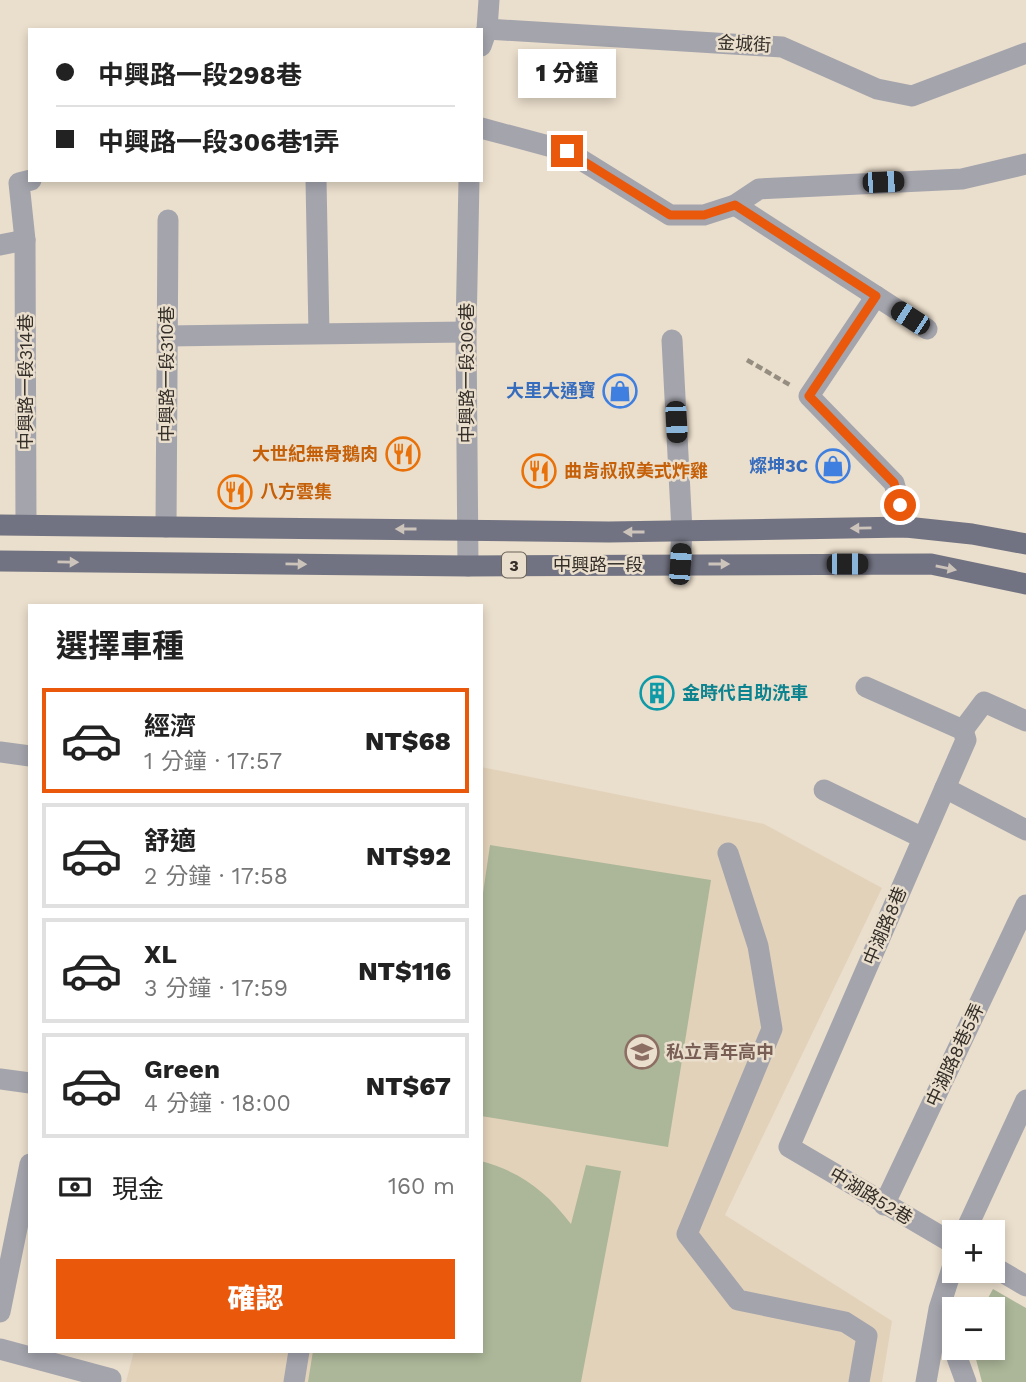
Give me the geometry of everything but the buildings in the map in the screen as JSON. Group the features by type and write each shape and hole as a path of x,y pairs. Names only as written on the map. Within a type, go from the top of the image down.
{"main road":[{"name":"中興路一段","path":"0,525 682,531 906,527 972,534 1026,544"},
{"name":"中興路一段","path":"0,561 468,566 931,564 1026,584"}],"street":[{"path":"484,38 489,0"},
{"name":"金城街","path":"484,38 782,47 877,89 912,96 1026,53"},
{"path":"483,129 567,151 670,215 704,215 735,205 759,189 962,179 1026,164"},
{"name":"中興路一段314巷","path":"26,524 25,240 19,183 28,181"},
{"path":"316,182 318,333"},
{"name":"中興路一段306巷","path":"468,566 466,332 469,182"},
{"path":"735,205 927,329"},
{"name":"中興路一段310巷","path":"166,527 168,220"},
{"path":"0,245 25,240"},
{"path":"876,296 809,396 894,483 906,527"},
{"path":"167,336 466,332"},
{"path":"671,340 682,531 680,564"},
{"path":"866,687 963,730 984,702 1026,721"},
{"name":"中湖路8巷","path":"789,1147 966,740 963,730"},
{"path":"0,752 28,756"},
{"path":"945,788 1026,830"},
{"path":"824,790 923,838"},
{"path":"728,853 758,946 772,1029 687,1234 738,1300 845,1322 867,1336 859,1382"},
{"name":"中湖路8巷5弄","path":"884,1205 1026,905"},
{"path":"0,1079 28,1083"},
{"path":"971,1220 1026,1100"},
{"name":"中湖路52巷","path":"789,1147 942,1237"},
{"path":"0,1312 28,1174"},
{"path":"1005,1274 1026,1286"},
{"path":"926,1382 939,1309 947,1283"},
{"path":"939,1309 966,1382"},
{"path":"0,1349 71,1376 111,1379"},
{"path":"294,1382 299,1353"}],"path":[{"path":"747,360 809,396"}],"shaded area":[{"name":"私立青年高中","path":"483,767 764,824 882,888 725,1215 892,1321 882,1382 126,1382 133,1353 483,1353"}],"green space":[{"path":"490,845 711,880 668,1147 483,1116 483,893"},
{"path":"483,1162 532,1184 571,1224 586,1165 621,1171 581,1382 308,1382 313,1353 483,1353"},
{"path":"993,1289 1026,1308 1026,1382 982,1382 976,1360 1005,1360 1005,1297 989,1297"}],"place":[{"name":"大里大通寶","path":"620,391"},
{"name":"大世紀無骨鵝肉","path":"403,454"},
{"name":"燦坤3C","path":"833,466"},
{"name":"曲肯叔叔美式炸雞","path":"539,471"},
{"name":"八方雲集","path":"235,492"},
{"name":"金時代自助洗車","path":"657,693"},
{"name":"私立青年高中","path":"642,1052"}],"route":[{"path":"567,151 670,215 704,215 735,205 876,296 809,396 894,483 900,505"}]}
